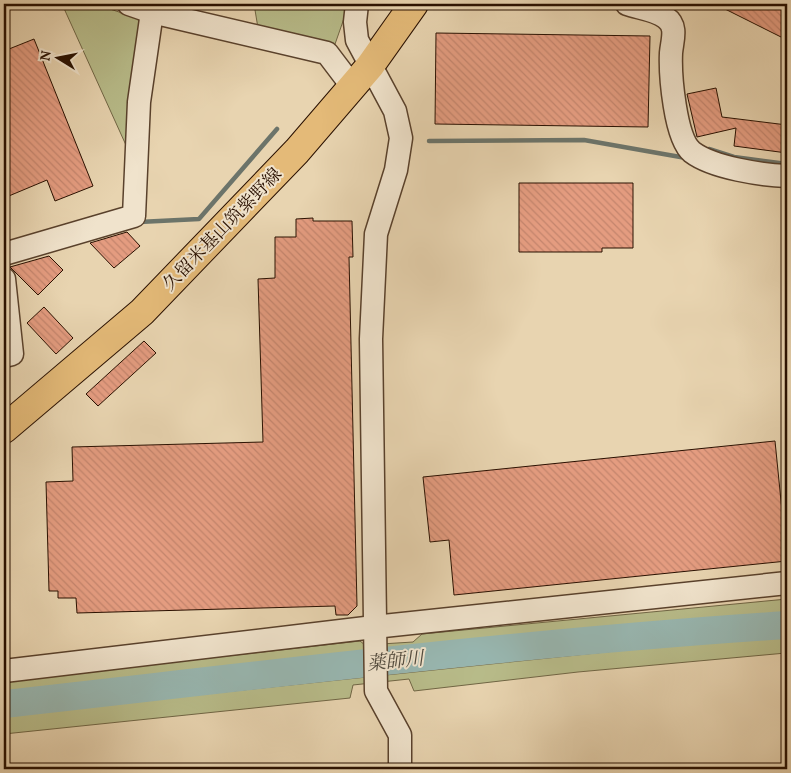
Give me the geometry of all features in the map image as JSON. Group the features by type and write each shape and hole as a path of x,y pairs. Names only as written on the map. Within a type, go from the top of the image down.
{"main road":[{"name":"久留米基山筑紫野線","path":"4,429 142,312 297,151 370,66 414,4"}],"street":[{"path":"129,4 152,12 327,53 352,86"},
{"path":"357,4 355,22 358,40 394,111 401,138 396,170 376,234 371,339 376,691 400,735 400,769"},
{"path":"627,4 666,18 674,28 671,81 683,141 698,155 760,175 787,176"},
{"path":"4,254 134,216 139,102 152,12"},
{"path":"4,279 12,354 4,356"},
{"path":"4,671 374,627 787,583"}],"green space":[{"path":"62,4 95,4 137,18 143,29 130,154"},
{"path":"254,4 349,4 334,47 258,28"},
{"path":"787,599 787,612 418,648 4,693 4,681 360,641 365,645 413,642 422,634"},
{"path":"787,633 786,653 578,672 414,691 409,679 353,685 350,698 4,734 4,715"}],"building":[{"path":"715,4 787,4 787,40"},
{"path":"436,33 650,36 648,127 435,124"},
{"path":"34,39 93,186 55,201 47,180 4,198 4,51"},
{"path":"716,88 722,117 787,125 787,153 734,146 736,128 697,137 687,94"},
{"path":"519,183 633,183 633,248 602,248 602,252 519,252"},
{"path":"313,218 313,221 352,221 353,257 349,257 357,606 348,615 336,615 335,606 77,613 76,598 58,598 58,591 49,591 46,482 73,481 72,447 263,442 258,279 275,278 275,237 296,237 296,219"},
{"path":"127,232 140,246 114,268 90,243"},
{"path":"49,256 63,270 38,295 10,267"},
{"path":"44,307 73,338 56,354 27,323"},
{"path":"144,341 156,353 98,406 86,394"},
{"path":"775,441 787,561 454,595 449,540 430,542 423,477"}],"waterway":[{"path":"106,4 123,10"},
{"path":"139,222 199,219 277,129"},
{"path":"429,141 584,140 686,158"},
{"path":"709,149 734,157 787,164"},
{"name":"薬師川","path":"4,704 591,640 787,625"}]}
